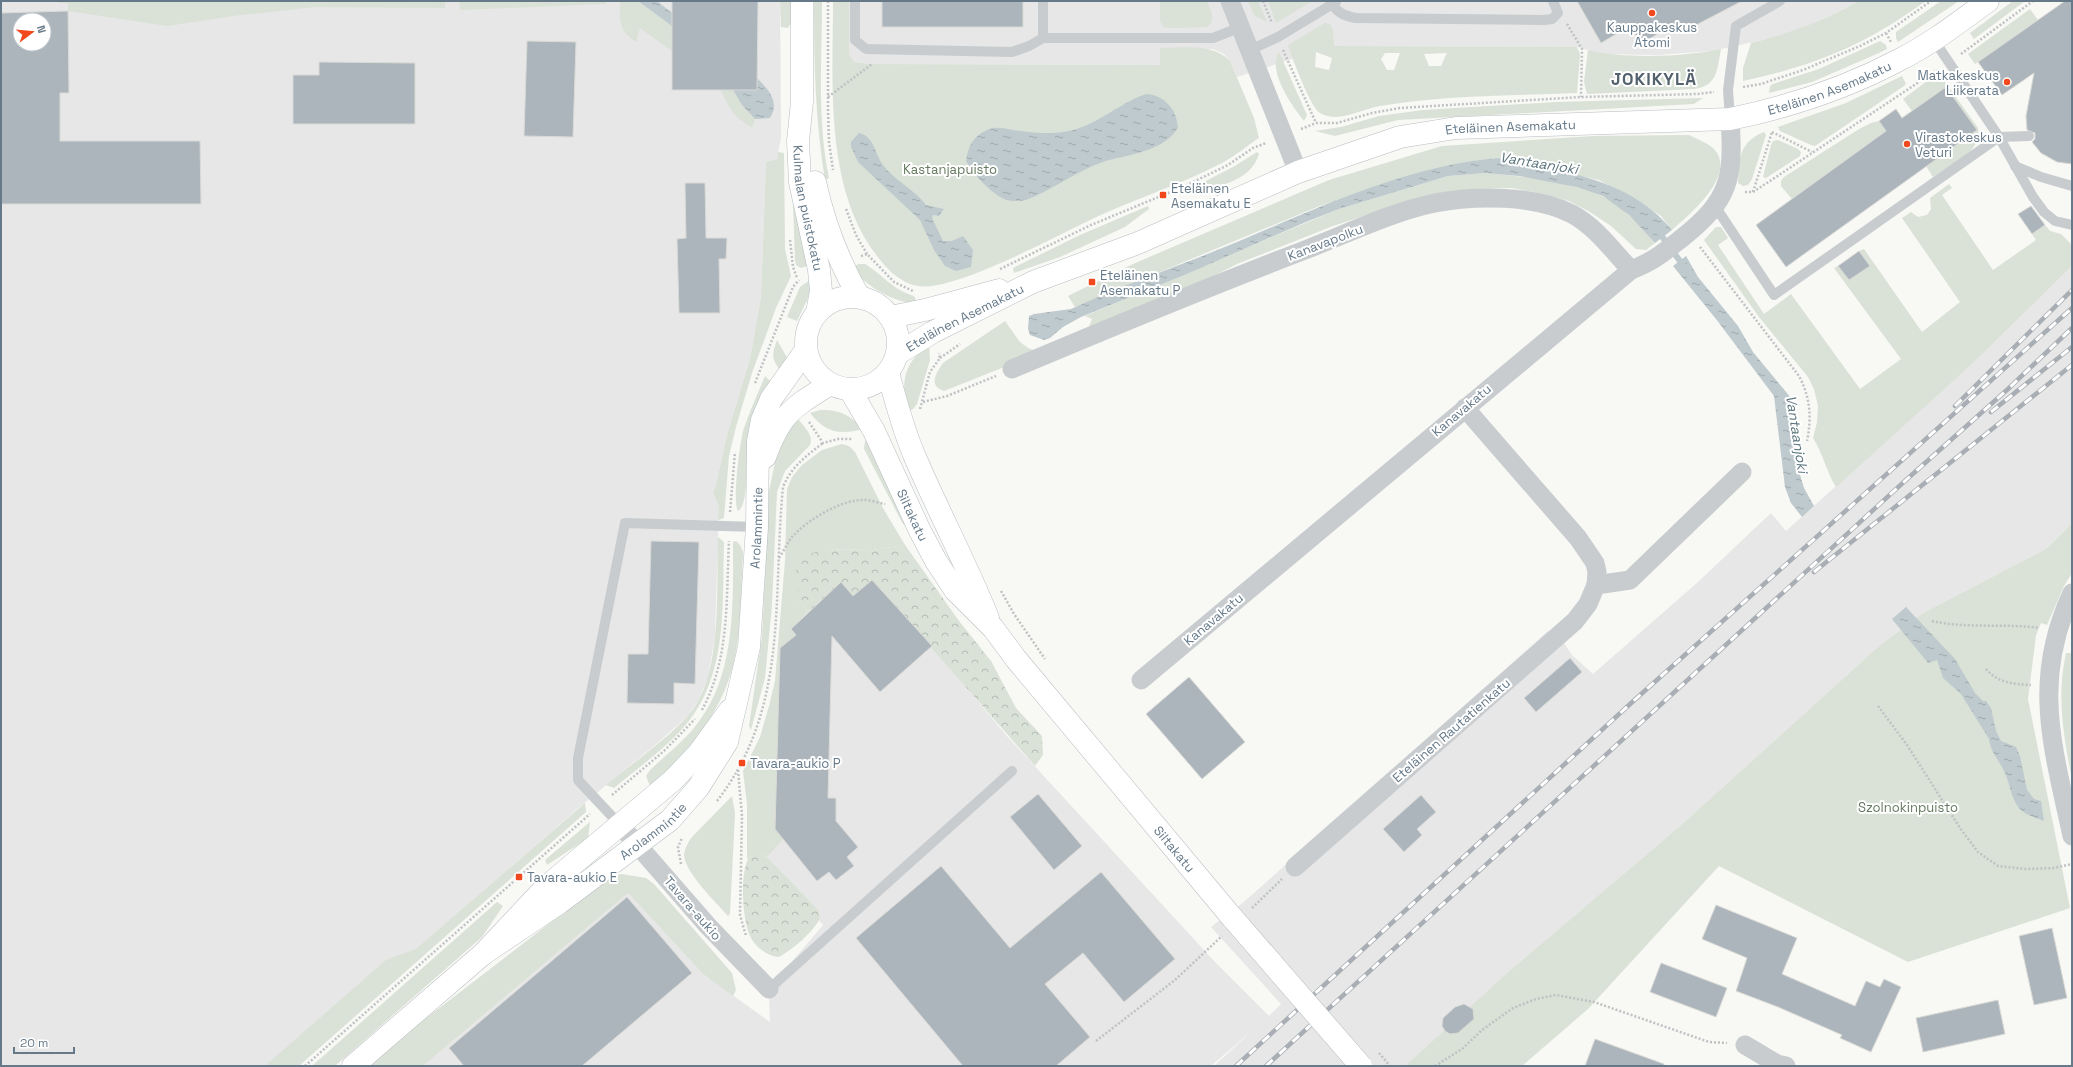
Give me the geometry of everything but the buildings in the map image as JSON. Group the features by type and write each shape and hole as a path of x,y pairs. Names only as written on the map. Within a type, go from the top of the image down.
{"street":[{"name":"Kulmalan puistokatu","path":"802,1 802,102 798,141 800,182 819,270 821,291 817,313"},
{"path":"1230,1 1298,172"},
{"name":"Eteläinen Asemakatu","path":"897,354 932,332 1033,282 1138,243 1298,172 1378,143 1428,131 1456,128 1730,118 1767,111 1834,89 1900,60 1934,40 1988,1"},
{"name":"Kulmalan puistokatu","path":"802,102 820,207 840,263 859,297"},
{"name":"Kanavakatu","path":"1141,680 1631,270 1652,262 1707,217 1720,200 1731,170 1732,150 1730,118"},
{"name":"Kanavapolku","path":"1012,369 1209,287 1396,215 1435,203 1465,199 1502,197 1554,208 1572,214 1589,226 1631,270"},
{"name":"Eteläinen Asemakatu","path":"890,316 1033,282"},
{"path":"859,297 871,301 890,316 896,328 898,341 897,354 888,373 877,382 864,388 840,387 819,376 810,364 806,350 806,337 810,324 817,313 836,300 859,297"},
{"name":"Arolammintie","path":"483,954 559,903 670,820 698,788 727,742 749,647 757,527 758,440 766,410 806,350"},
{"name":"Siltakatu","path":"888,373 901,419 914,456 972,578 993,628"},
{"name":"Arolammintie","path":"758,475 772,438 786,416 797,405 840,387"},
{"name":"Siltakatu","path":"840,387 874,430 920,531 936,561 955,590 993,628 1016,659 1234,920 1361,1066"},
{"name":"Eteläinen Rautatienkatu","path":"1295,867 1575,621 1588,604 1596,586 1597,572 1594,563 1578,538 1465,408"},
{"path":"1596,586 1630,580 1742,472"},
{"path":"2072,593 2057,631 2050,663 2048,685 2051,729 2055,758 2072,836"},
{"name":"Arolammintie","path":"353,1066 483,954 546,887 672,781 698,754 737,699"},
{"name":"Tavara-aukio","path":"620,825 708,926 769,989"},
{"path":"1745,1045 1777,1064 1786,1066"}],"lane":[{"path":"855,1 855,40 866,49 1012,52 1029,46 1043,38 1160,40 1213,38 1241,27"},
{"path":"1043,1 1043,38"},
{"path":"1730,118 1728,90 1736,26 1780,1"},
{"path":"1250,50 1278,37 1333,2 1338,11 1346,17 1356,18 1544,20 1552,19 1558,13 1555,4"},
{"path":"1934,40 1999,137 2021,178 2044,212 2055,221 2072,225"},
{"path":"1720,200 1774,296 1999,137 2029,136"},
{"path":"2015,166 2041,177 2072,186"},
{"path":"620,825 578,780 578,758 625,523 757,527"},
{"path":"769,989 1012,771"}],"path":[{"path":"828,1 829,142 834,175"},
{"path":"1263,1 1316,123"},
{"path":"1720,200 1753,192 1949,62 2033,1"},
{"path":"1555,4 1582,49 1581,97"},
{"path":"828,98 873,64 885,50"},
{"path":"1753,192 1772,132"},
{"path":"843,202 856,235 867,254"},
{"path":"1687,234 1799,376 1805,388 1811,417 1806,440"},
{"path":"754,386 793,287 802,276 819,270"},
{"path":"918,413 923,402 930,372 940,358 932,332"},
{"path":"923,402 947,396 1012,369"},
{"path":"701,712 711,693 724,648 729,527 736,445"},
{"path":"779,558 792,537 813,520 831,509 853,501 864,500 887,505"},
{"path":"998,584 1014,614 1047,660"},
{"path":"1932,621 1962,626 2012,624 2057,631"},
{"path":"1986,669 1992,676 2014,684 2048,685"},
{"path":"1878,706 1907,746 1960,828 1978,852 1998,866 2026,869 2054,868 2072,864"},
{"path":"305,1066 601,804 664,751 696,718"},
{"path":"738,769 742,816 740,915 746,937"},
{"path":"1096,1041 1175,980 1234,920 1295,867"},
{"path":"1435,1066 1462,1049 1482,1030 1513,1008 1536,999 1556,996 1594,1002 1709,1042 1745,1045"}],"shaded area":[{"path":"1,1 780,1 781,137 777,159 766,162 761,297 750,359 727,435 713,493 719,506 715,635 708,677 699,699 688,716 576,810 283,1066 1,1066"},
{"path":"849,1 1861,1 1801,29 1767,39 1712,51 1657,55 1602,54 1577,47 1333,46 1237,77 1230,61 1224,54 1213,49 1160,48 1160,65 869,64 854,62 849,54"},
{"path":"2072,266 2072,523 2046,549 1923,613 1878,647 1679,827 1507,973 1405,1066 1214,1066 1254,1029 1211,1066 423,1066 628,893 703,974 770,1022 769,989 823,925 767,857 780,648 796,635 791,629 841,582 872,580 932,646 1006,735 1215,962 1269,1016 1281,1004 1211,927 1245,901 1548,631 1562,640 1572,655 1593,674 1698,582 1771,513 1786,531 1971,365"}],"green space":[{"path":"58,1 445,1 445,8 315,7 233,16 167,26 68,11 68,3 58,3"},
{"path":"459,1 606,1 606,4 460,10"},
{"path":"620,1 638,1 672,26 672,51 640,28 636,42 630,37 623,29 621,24"},
{"path":"780,1 792,1 792,21 788,28 781,27"},
{"path":"814,1 822,1 822,112 825,156 829,178 825,180 819,135 816,90"},
{"name":"Kastanjapuisto","path":"833,1 849,1 849,54 854,62 869,64 1160,65 1160,48 1188,47 1215,51 1230,61 1254,118 1259,138 1227,160 1205,172 1116,208 1000,263 953,281 933,286 918,286 911,284 894,275 877,256 860,229 848,199 840,167 835,133 832,65"},
{"path":"1160,1 1207,1 1212,14 1212,22 1207,27 1163,27 1160,21"},
{"path":"1248,1 1258,1 1267,22 1254,15"},
{"path":"1268,1 1312,1 1276,23"},
{"path":"1859,1 1926,1 1885,28 1834,54 1798,67 1743,81 1743,68 1751,43 1806,26"},
{"path":"1941,1 1959,1 1898,42 1896,32"},
{"path":"2013,1 2025,1 1974,39 1970,33"},
{"path":"2030,9 2038,20 1975,64 1968,54"},
{"path":"1325,23 1330,24 1333,30 1334,46 1577,47 1580,54 1577,93 1478,96 1404,102 1380,106 1350,115 1334,117 1327,116 1320,113 1311,102 1288,45","holes":["1316,52 1332,58 1329,70 1315,67","1385,53 1400,53 1394,70 1387,70 1381,59","1447,53 1441,66 1429,66 1424,54"]},
{"path":"1880,41 1886,45 1887,49 1812,82 1769,93 1770,86 1773,84 1819,69"},
{"path":"1721,49 1715,75 1708,84 1703,87 1695,89 1587,94 1584,82 1588,50 1618,55 1654,56 1690,54"},
{"path":"1279,52 1307,115 1304,121 1293,107 1278,78 1276,60"},
{"path":"1902,76 1906,84 1904,86 1815,146 1780,131 1778,127 1846,103"},
{"path":"1938,76 1943,79 1978,128 1978,137 1970,151 1956,163 1933,177 1926,166 1976,130 1946,87 1912,111 1903,99 1931,78"},
{"path":"721,90 733,90 742,105 755,119 752,127 736,116"},
{"path":"1703,98 1694,104 1398,120 1335,136 1315,131 1341,127 1379,116 1423,110 1557,102"},
{"path":"1879,121 1886,131 1792,199 1781,186 1781,181 1784,177 1859,129"},
{"path":"1764,132 1766,135 1752,179 1748,185 1743,186 1738,183 1742,152 1749,141"},
{"path":"1689,135 1713,148 1719,158 1720,170 1709,193 1689,215 1672,230 1661,216 1636,200 1599,180 1498,158 1479,160 1401,179 1317,207 1075,307 1068,296 1133,264 1329,180 1442,146 1593,136"},
{"path":"1778,140 1798,149 1801,152 1800,156 1766,178 1763,177 1771,145 1773,141"},
{"path":"778,152 784,153 785,249 791,276 776,308 752,373 729,456 724,518 718,520 719,506 713,493 727,435 750,359 761,297 766,162 777,159"},
{"path":"1257,152 1259,154 1254,164 1239,178 1229,183 1186,194 1194,187 1233,167"},
{"path":"1485,173 1545,180 1576,186 1590,191 1610,200 1617,205 1631,217 1655,243 1646,250 1636,249 1611,226 1590,212 1569,201 1512,188 1471,189 1434,196 1388,208 1333,226 1237,264 1206,280 1088,329 1092,319 1085,316 1339,209 1448,176"},
{"path":"792,175 811,265 801,268 796,265 795,260"},
{"path":"1949,184 1952,188 1942,195 1993,270 2036,240 2032,234 2045,225 2050,231 2061,234 2072,245 2072,266 1971,365 1836,487 1813,438 1817,422 1818,406 1814,389 1808,377 1759,317 1704,240 1716,227 1721,227 1728,238 1718,245 1764,314 1791,294 1860,389 1901,359 1834,268 1838,266 1849,280 1869,266 1859,251 1864,249 1922,332 1960,302 1902,218 1911,212 1918,217 1927,215 1931,209 1930,198"},
{"path":"1148,206 1149,209 1125,227 1060,257 1014,273 1013,268 1080,235"},
{"path":"859,264 865,264 900,290 914,296 918,304 908,303 890,297 872,287 851,267"},
{"path":"813,278 808,298 797,321 787,317 800,287"},
{"path":"1005,321 1020,342 1028,348 1036,351 1019,361 944,391 936,386 936,375 943,363"},
{"path":"777,340 789,361 781,372 773,357"},
{"path":"929,343 930,360 917,404 913,409 907,412 904,391 906,374 914,359"},
{"path":"765,376 772,383 756,421 750,440 745,495 741,508 738,511 736,505 736,484 742,435"},
{"path":"820,410 844,414 854,420 863,429 840,432 827,428 816,420 810,413"},
{"path":"799,420 808,431 811,441 810,445 785,471 777,492 772,605 765,678 751,730 749,726 762,637 769,491 778,449 793,424"},
{"path":"869,439 906,526 903,524 864,449 865,441"},
{"path":"842,444 849,446 855,452 884,510 905,545 872,550 823,549 799,601 808,612 791,629 796,635 780,649 775,829 783,839 767,857 761,854 750,856 747,860 747,805 743,771 760,737 775,681 785,561 787,489 792,477 802,465 822,450"},
{"name":"Szolnokinpuisto","path":"2072,523 2072,573 2064,586 2047,625 2041,623 2036,635 2028,699 2070,908 1908,962 1719,866 1588,1009 1522,1066 1405,1066 1507,973 1679,827 1878,647 1923,613 2046,549"},
{"path":"718,537 724,542 723,608 718,652 713,674 705,695 694,714 667,744 614,788 606,785 658,744 678,726 687,717 699,700 707,679 713,656 716,631"},
{"path":"736,541 740,545 743,552 741,604 735,656 730,675 723,694 704,728 679,758 650,786 646,776 650,770 695,727 712,701 720,680 730,635 733,588 733,542"},
{"path":"905,545 959,621 991,661 1016,708 1042,736 1043,755 1035,766 872,580 853,596 841,582 808,612 799,601 795,560 823,549 872,550"},
{"path":"2066,653 2072,653 2072,780 2064,732 2061,701 2063,670"},
{"path":"732,796 735,813 730,914 728,916 695,878 685,861 684,854 692,837"},
{"path":"585,803 586,812 299,1066 265,1066 386,960 416,949"},
{"path":"590,822 588,838 547,865 545,860"},
{"path":"761,854 767,857 818,910 819,914 819,920 807,935 794,947 778,957 766,953 756,945 748,930 743,896 744,872 750,856"},
{"path":"622,874 646,878 654,884 732,973 736,990 733,996 703,974 628,893 423,1066 370,1066 416,1026 611,876"},
{"path":"497,902 503,906 482,937 335,1066 312,1066"}],"water":[{"path":"638,1 657,1 672,13 672,26"},
{"path":"757,78 772,96 774,107 770,118 755,119 742,105 733,90 757,90"},
{"path":"1146,94 1159,97 1164,100 1175,115 1178,128 1170,137 1151,149 1095,165 1026,200 1009,201 999,196 982,182 966,161 972,142 978,135 987,130 999,128 1025,132 1047,133 1075,130 1096,121 1135,98"},
{"path":"859,133 868,138 874,146 880,161 893,176 916,194 926,205 944,209 939,216 933,215 932,218 943,241 952,241 963,236 973,250 971,267 956,271 945,266 934,250 920,220 858,162 851,147 851,142"},
{"path":"1498,158 1568,172 1592,179 1614,188 1636,198 1655,212 1672,230 1655,243 1629,215 1603,196 1577,187 1519,176 1485,173 1448,176 1339,209 1306,222 1189,273 1081,317 1063,327 1050,338 1044,340 1030,335 1028,329 1029,316 1034,314 1071,309 1112,291 1364,190 1430,170 1464,162"},
{"path":"1686,256 1698,277 1738,326 1753,352 1791,398 1798,468 1804,488 1814,506 1802,517 1791,503 1785,487 1774,396 1716,319 1673,266"},
{"path":"1906,607 1955,659 1975,693 1983,701 1986,701 1991,708 1996,731 2001,741 2016,747 2020,756 2027,790 2034,799 2041,801 2044,821 2027,814 2019,808 2014,800 2005,773 1991,748 1989,739 1961,694 1943,678 1937,660 1928,663 1892,619"}],"waterway":[{"name":"Vantaanjoki","path":"1658,231 1685,268"}],"railway":[{"path":"1955,406 2072,290"},
{"path":"1236,1066 1629,705 2072,308"},
{"path":"1266,1066 1906,480 2008,389 2072,328"},
{"path":"1991,412 2072,347"},
{"path":"1814,572 2072,365"}],"place":[{"name":"Kauppakeskus Atomi","path":"1652,13"},
{"name":"Matkakeskus Liikerata","path":"2007,82"},
{"name":"Virastokeskus Veturi","path":"1907,144"},
{"name":"Eteläinen Asemakatu E","path":"1163,195"},
{"name":"Eteläinen Asemakatu P","path":"1092,282"},
{"name":"Tavara-aukio P","path":"742,763"},
{"name":"Tavara-aukio E","path":"519,877"}],"district":[{"name":"JOKIKYLÄ","path":"1654,79"}]}
